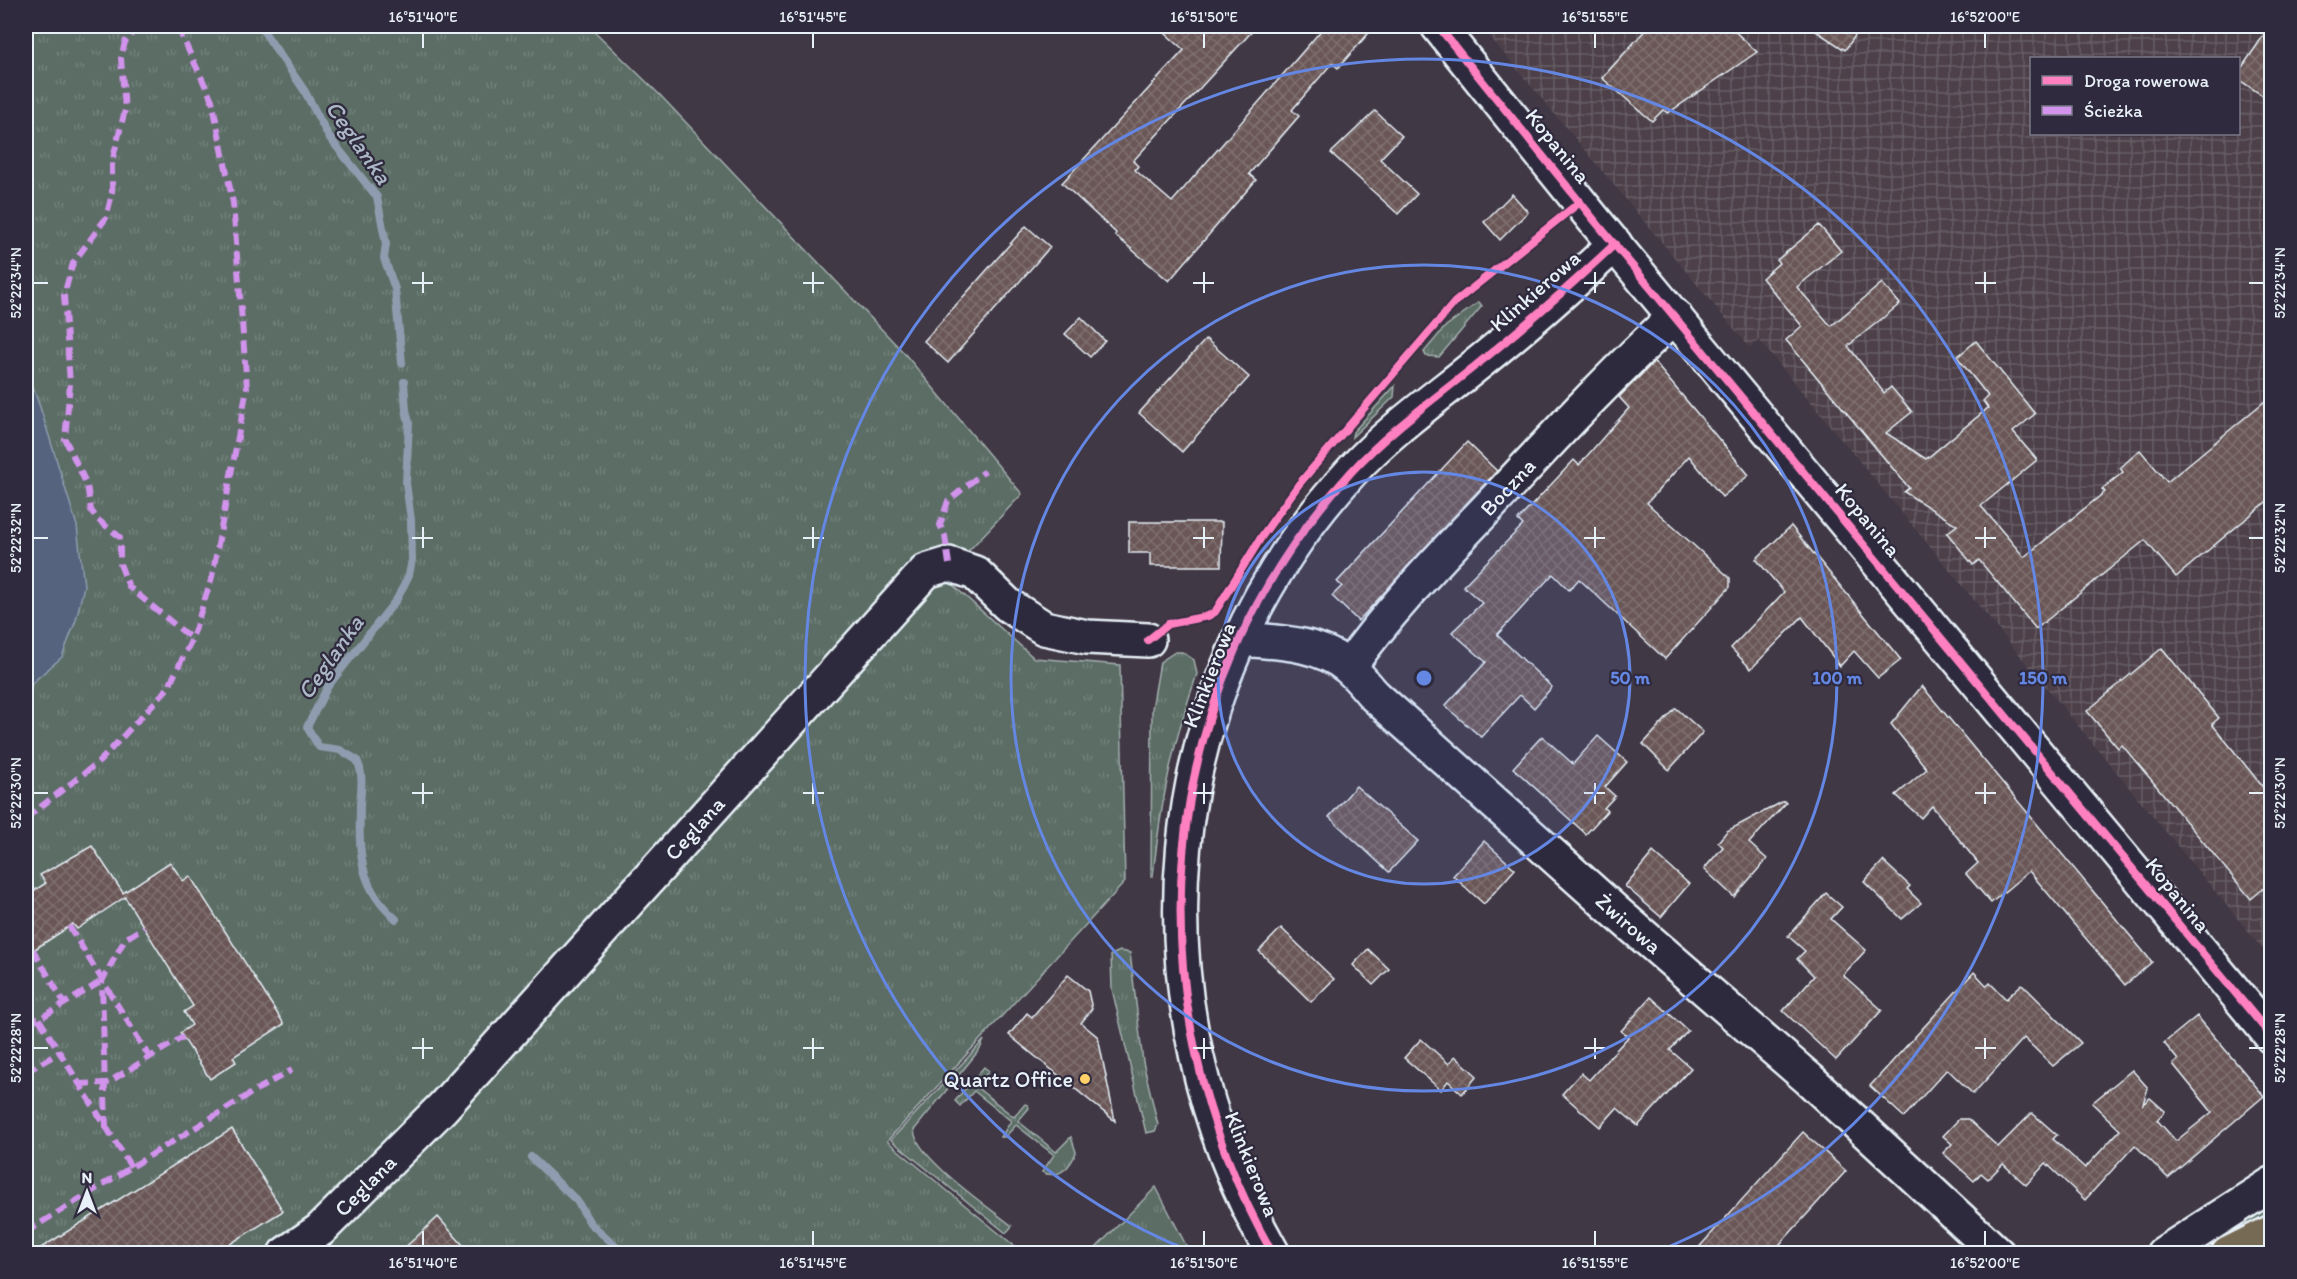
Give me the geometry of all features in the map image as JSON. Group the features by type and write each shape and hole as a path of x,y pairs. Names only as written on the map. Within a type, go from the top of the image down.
{"main road":[{"path":"2228,1254 2271,1232"}],"street":[{"name":"Kopanina","path":"1438,26 1615,244 2271,1037"},
{"name":"Klinkierowa","path":"1273,1254 1232,1169 1205,1093 1186,1005 1181,954 1180,876 1188,804 1205,727 1239,639 1287,552 1318,510 1389,433 1476,365 1615,244"},
{"name":"Boczna","path":"1349,667 1388,615 1446,551 1615,373 1675,316"},
{"name":"Ceglana","path":"285,1254 320,1230 443,1107 926,571 949,564 975,573 1008,605 1044,628 1087,637 1148,640"},
{"name":"Żwirowa","path":"1239,639 1309,647 1332,656 1349,667 1374,695 1617,913 1809,1079 1998,1254"},
{"path":"2163,1254 2271,1184"}],"shaded area":[{"path":"1481,26 2271,26 2271,959 1759,340 1750,348"}],"green space":[{"path":"26,26 589,26 660,95 904,353 1022,494 944,577 1034,658 1120,665 1125,882 887,1141 1023,1253 26,1253"},
{"path":"1479,302 1482,306 1439,357 1426,356 1424,352 1446,326"},
{"path":"1395,386 1394,397 1352,437 1353,432"},
{"path":"1175,652 1182,652 1194,660 1197,674 1169,774 1153,876 1151,876 1152,709 1160,662"},
{"path":"1120,951 1130,953 1143,1062 1158,1125 1155,1131 1146,1133 1112,989 1111,955"},
{"path":"984,1040 980,1049 914,1130 927,1154 940,1167 1012,1226 1006,1233 891,1140"},
{"path":"984,1067 989,1071 976,1087 1014,1117 1025,1104 1028,1105 1029,1108 1018,1121 1056,1152 1071,1137 1076,1152 1071,1163 1063,1171 1053,1174 1042,1172 1054,1155 1016,1125 1005,1137 1001,1137 1011,1121 974,1091 960,1106 955,1101"},
{"path":"1156,1187 1190,1253 1091,1253"},
{"path":"2271,1193 2271,1211 2203,1253 2177,1254"}],"water":[{"path":"26,378 34,390 40,407 77,526 84,586 76,620 62,657 32,683 29,701 30,725 26,732"}],"building":[{"path":"1157,26 1257,26 1133,161 1138,166 1135,170 1172,202 1325,26 1375,26 1338,68 1332,63 1292,110 1299,116 1249,174 1256,180 1169,281 1115,235 1116,233 1062,183 1184,50"},
{"path":"1649,26 1729,26 1757,52 1668,113 1663,110 1652,121 1602,78"},
{"path":"1808,26 1862,26 1845,50"},
{"path":"2271,26 2271,101 2240,80 2240,70"},
{"path":"1375,111 1402,136 1380,159 1417,194 1398,214 1331,153"},
{"path":"1512,194 1528,212 1500,240 1484,222"},
{"path":"1819,225 1841,251 1797,287 1831,326 1882,283 1900,304 1848,346 1884,393 1891,387 1912,412 1886,433 1926,459 1988,408 1983,401 1988,396 1957,357 1976,341 2035,414 2013,432 2037,460 1981,506 2024,557 2105,492 2102,489 2123,472 2120,468 2140,450 2167,482 2271,396 2271,498 2176,577 2145,540 2036,629 1979,560 1973,565 1947,533 1957,525 1904,492 1909,488 1786,340 1802,326 1762,278 1779,263 1777,260"},
{"path":"1026,226 1050,247 948,363 924,341"},
{"path":"1081,317 1105,341 1090,357 1065,334"},
{"path":"1206,339 1249,377 1182,452 1139,413"},
{"path":"1654,362 1749,475 1722,497 1689,456 1647,503 1730,578 1730,587 1665,659 1579,579 1569,590 1553,574 1497,635 1552,687 1534,708 1520,695 1481,737 1445,706 1486,662 1452,632 1482,603 1463,586 1523,525 1518,520 1574,460 1579,465 1629,408 1619,397"},
{"path":"1467,442 1497,471 1358,621 1332,596 1342,586 1337,582"},
{"path":"1129,522 1222,522 1221,566 1150,566 1150,553 1129,553"},
{"path":"1791,526 1901,660 1878,678 1854,651 1840,666 1802,617 1751,669 1731,648 1784,592 1756,559"},
{"path":"2162,648 2219,718 2212,724 2271,797 2271,882 2251,899 2122,745 2118,748 2087,711"},
{"path":"1922,686 2152,962 2125,985 2029,871 1991,903 1966,874 1978,863 1932,806 1921,818 1896,795 1927,769 1891,724"},
{"path":"1676,708 1703,732 1669,770 1643,744"},
{"path":"1542,736 1573,764 1598,736 1627,762 1605,787 1615,796 1604,808 1607,811 1586,834 1513,768"},
{"path":"1356,786 1418,841 1389,872 1329,817"},
{"path":"1784,801 1786,803 1749,843 1767,859 1734,897 1704,869 1723,847 1718,842 1727,831"},
{"path":"1484,841 1515,869 1484,904 1453,876"},
{"path":"92,846 123,893 170,862 183,881 190,876 284,1024 233,1057 236,1062 210,1079 180,1033 192,1025 184,1012 193,1006 125,897 77,929 73,924 26,955 26,896 46,883 40,875"},
{"path":"1653,852 1689,884 1661,917 1625,886"},
{"path":"1883,861 1910,886 1907,889 1921,903 1902,919 1864,882"},
{"path":"1826,893 1842,907 1831,919 1866,950 1843,975 1882,1010 1836,1060 1783,1011 1814,976 1797,959 1805,951 1788,936"},
{"path":"1281,928 1334,979 1311,1002 1259,951"},
{"path":"1368,949 1389,969 1373,985 1353,965"},
{"path":"1974,972 1987,986 1990,983 2006,999 2022,984 2081,1043 2053,1066 2024,1038 1973,1094 1947,1069 1904,1117 1870,1086"},
{"name":"Quartz Office","path":"1068,975 1088,991 1092,1009 1081,1023 1098,1037 1115,1121 1009,1035 1027,1013 1032,1017"},
{"path":"1651,997 1688,1031 1670,1050 1691,1068 1638,1126 1617,1108 1600,1127 1562,1094 1581,1073 1589,1080 1628,1037 1621,1031"},
{"path":"2197,1016 2264,1096 2168,1178 2135,1145 2085,1200 2046,1163 2026,1185 2003,1164 1988,1179 1981,1173 1974,1181 1943,1153 1952,1144 1943,1136 1959,1119 1968,1119 1998,1147 2032,1113 2057,1135 2053,1139 2085,1168 2120,1130 2092,1103 2132,1070 2148,1088 2143,1104 2150,1098 2165,1111 2157,1120 2176,1141 2212,1112 2173,1064 2178,1060 2164,1043"},
{"path":"1421,1039 1449,1064 1455,1056 1477,1076 1462,1094 1448,1081 1441,1090 1404,1058"},
{"path":"232,1129 283,1211 214,1254 31,1254"},
{"path":"1803,1132 1846,1171 1771,1254 1693,1254"},
{"path":"438,1217 471,1254 398,1254"}],"waterway":[{"name":"Ceglanka","path":"260,26 304,90 329,137 377,197 386,244 384,258 395,289 402,363"},
{"name":"Ceglanka","path":"396,919 374,894 363,867 360,838 361,777 357,760 340,750 319,747 307,727 328,686 397,599 409,575 412,560 411,520 406,483 409,423 404,382"},
{"name":"Ceglanka","path":"531,1157 577,1201 590,1223 625,1254"}],"marked path":[{"path":"138,26 125,42 121,58 125,110 112,162 112,194 106,218 73,263 64,295 70,384 65,439 87,485 91,510 97,519 120,537 120,564 129,587 192,639"},
{"path":"26,818 100,761 168,688 192,639 212,577 247,388 233,203 212,100 177,26"},
{"path":"949,564 945,536 940,525 948,501 985,471"},
{"path":"69,926 150,1058"},
{"path":"106,1128 102,981 125,939 144,927"},
{"path":"33,950 65,1004"},
{"path":"26,1020 39,1019 102,981"},
{"path":"39,1019 131,1167"},
{"path":"79,1084 107,1083 183,1037"},
{"path":"26,1072 60,1052"},
{"path":"26,1232 292,1070"}],"cycle path":[{"path":"1438,26 1595,221 2272,1037"},
{"path":"1148,640 1168,624 1208,616 1215,612 1262,536 1299,484 1455,302 1580,202"},
{"path":"1273,1254 1227,1156 1196,1055 1182,951 1183,848 1201,747 1235,649 1286,556 1352,471 1396,429 1511,337 1615,244"}],"place":[{"name":"Quartz Office","path":"1085,1079"}]}
